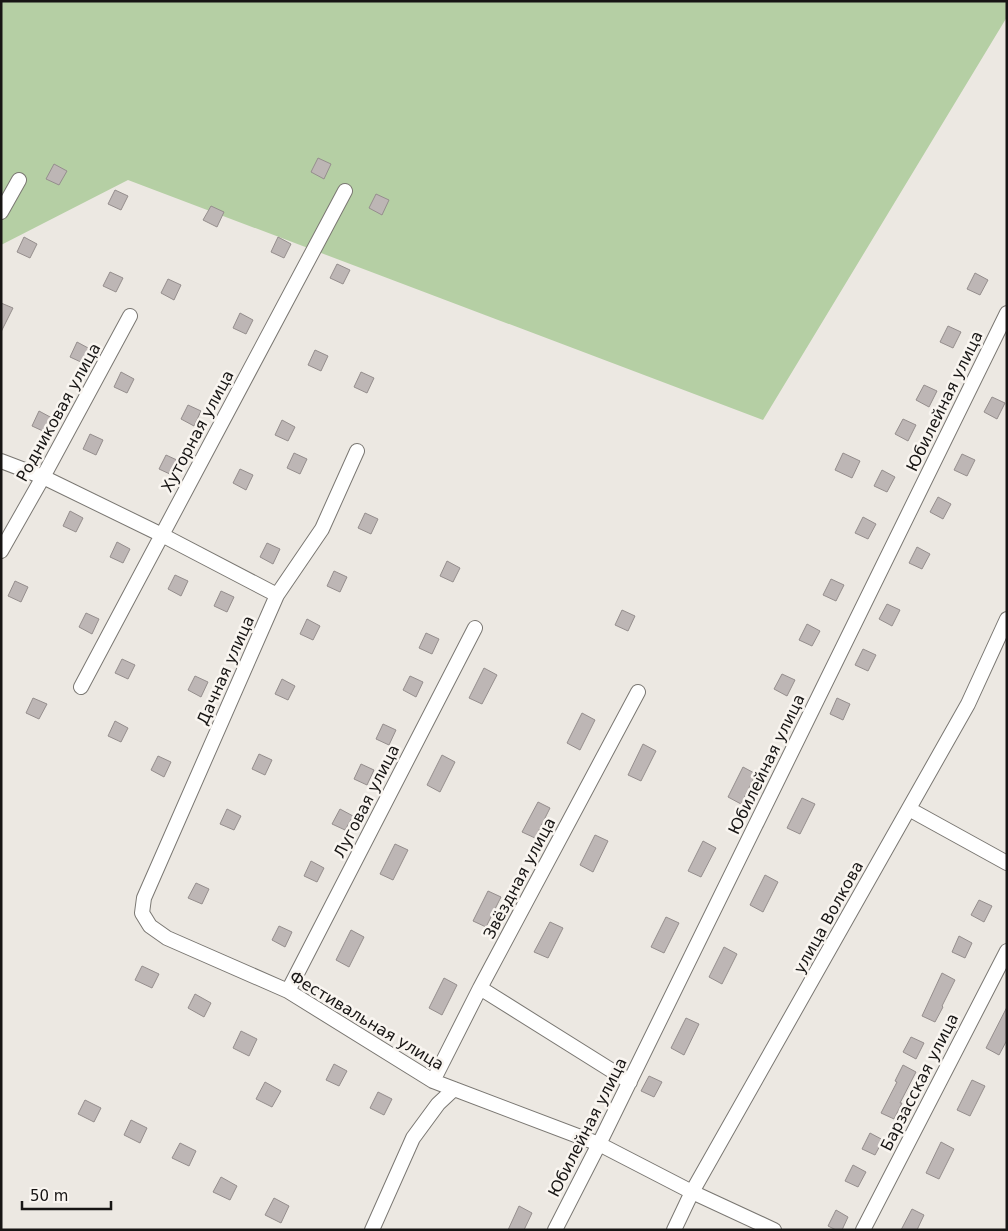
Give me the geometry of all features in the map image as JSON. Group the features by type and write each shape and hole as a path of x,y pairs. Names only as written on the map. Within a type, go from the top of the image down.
{"street":[{"path":"1,212 19,180"},
{"name":"Хуторная улица","path":"81,687 345,191"},
{"name":"Юбилейная улица","path":"555,1230 630,1082 1007,314"},
{"name":"Родниковая улица","path":"1,550 43,477 130,316"},
{"name":"Дачная улица","path":"142,913 144,898 277,595 322,529 358,450"},
{"path":"1,461 43,477 277,595"},
{"name":"улица Волкова","path":"674,1230 692,1192 968,704 1007,619"},
{"name":"Луговая улица","path":"288,991 475,628"},
{"name":"Звёздная улица","path":"432,1081 638,692"},
{"path":"909,809 1007,863"},
{"name":"Фестивальная улица","path":"142,913 150,926 167,938 288,991 432,1081 599,1144 692,1192 774,1230"},
{"name":"Барзасская улица","path":"863,1230 1007,950"},
{"path":"480,988 630,1082"},
{"path":"372,1230 413,1138 438,1104 454,1089"}],"green space":[{"path":"1,1 1007,1 1007,17 763,420 128,180 1,245"}],"building":[{"path":"318,158 331,164 324,179 311,172"},
{"path":"54,164 67,171 59,185 46,179"},
{"path":"115,190 128,196 121,210 108,204"},
{"path":"376,194 389,200 382,215 369,208"},
{"path":"211,206 224,212 217,227 203,220"},
{"path":"24,237 37,244 30,258 17,252"},
{"path":"278,237 291,244 284,258 271,252"},
{"path":"337,264 350,270 343,284 330,278"},
{"path":"110,272 123,278 116,292 103,286"},
{"path":"975,273 988,280 980,295 967,289"},
{"path":"168,279 181,285 174,300 161,293"},
{"path":"1,303 13,308 1,332"},
{"path":"240,313 253,320 246,334 233,328"},
{"path":"948,326 961,332 953,348 940,342"},
{"path":"77,342 90,349 83,363 70,357"},
{"path":"315,350 328,356 321,371 308,365"},
{"path":"121,372 134,379 127,393 114,387"},
{"path":"361,372 374,378 367,393 354,387"},
{"path":"924,385 937,391 929,407 916,400"},
{"path":"992,397 1005,403 997,419 984,412"},
{"path":"188,405 201,411 194,426 181,419"},
{"path":"39,411 52,418 45,432 32,426"},
{"path":"903,419 916,425 908,441 895,434"},
{"path":"282,420 295,427 288,441 275,435"},
{"path":"90,434 103,440 96,455 83,449"},
{"path":"294,453 307,459 300,474 287,468"},
{"path":"843,453 860,461 852,478 835,470"},
{"path":"962,454 975,460 967,476 954,470"},
{"path":"166,455 179,461 172,475 159,469"},
{"path":"240,469 253,475 246,490 233,483"},
{"path":"882,470 895,477 887,492 874,486"},
{"path":"938,497 951,504 943,519 930,512"},
{"path":"70,511 83,518 76,532 63,526"},
{"path":"365,513 378,519 371,534 358,528"},
{"path":"863,517 876,524 868,539 855,533"},
{"path":"117,542 130,549 123,563 110,557"},
{"path":"267,543 280,549 273,564 260,557"},
{"path":"917,547 930,554 922,569 909,563"},
{"path":"447,561 460,568 453,582 440,576"},
{"path":"334,571 347,577 340,592 327,586"},
{"path":"175,575 188,581 181,596 168,589"},
{"path":"831,579 844,585 836,601 823,595"},
{"path":"15,581 28,587 21,602 8,596"},
{"path":"221,591 234,597 227,612 214,606"},
{"path":"887,604 900,610 892,626 879,619"},
{"path":"622,610 635,616 628,631 615,625"},
{"path":"86,613 99,619 92,634 79,627"},
{"path":"307,619 320,626 313,640 300,634"},
{"path":"807,624 820,631 812,646 799,640"},
{"path":"426,633 439,639 432,654 419,648"},
{"path":"863,649 876,655 868,671 855,665"},
{"path":"122,659 135,665 128,679 115,673"},
{"path":"484,668 497,675 482,704 469,698"},
{"path":"782,674 795,680 787,696 774,689"},
{"path":"195,676 208,682 201,697 188,690"},
{"path":"410,676 423,682 416,697 403,690"},
{"path":"282,679 295,686 288,700 275,694"},
{"path":"33,698 47,704 39,719 26,713"},
{"path":"837,698 850,704 843,720 830,714"},
{"path":"582,713 595,720 580,750 567,743"},
{"path":"115,721 128,728 121,742 108,736"},
{"path":"383,724 396,730 389,745 376,739"},
{"path":"643,744 656,751 641,781 628,775"},
{"path":"259,754 272,760 265,775 252,769"},
{"path":"442,755 455,762 440,792 427,785"},
{"path":"158,756 171,762 164,777 151,770"},
{"path":"361,764 374,770 367,785 354,779"},
{"path":"743,767 756,774 741,804 728,797"},
{"path":"802,798 815,804 800,834 787,828"},
{"path":"538,802 550,808 535,838 522,832"},
{"path":"227,809 241,816 234,830 220,824"},
{"path":"340,809 353,816 345,830 332,824"},
{"path":"595,835 608,841 593,872 580,865"},
{"path":"703,841 716,848 701,877 688,871"},
{"path":"395,844 408,850 393,880 380,874"},
{"path":"311,861 324,868 317,882 304,876"},
{"path":"765,875 778,882 763,912 750,905"},
{"path":"196,883 209,889 202,904 188,898"},
{"path":"488,891 501,897 486,927 473,921"},
{"path":"979,900 992,906 984,922 971,915"},
{"path":"666,917 679,923 664,953 651,947"},
{"path":"550,922 563,928 548,958 534,952"},
{"path":"279,926 292,932 285,947 272,940"},
{"path":"351,930 364,937 349,967 336,960"},
{"path":"959,936 972,943 965,958 952,952"},
{"path":"724,947 737,954 722,984 709,977"},
{"path":"142,966 159,974 152,988 135,980"},
{"path":"942,973 955,980 935,1022 922,1016"},
{"path":"444,978 457,985 442,1015 429,1008"},
{"path":"195,994 211,1003 204,1017 188,1008"},
{"path":"1007,1007 1007,1040 999,1055 986,1048"},
{"path":"686,1018 699,1024 684,1055 671,1048"},
{"path":"241,1031 257,1039 249,1056 233,1048"},
{"path":"911,1037 924,1043 916,1059 903,1052"},
{"path":"334,1064 347,1071 339,1086 326,1080"},
{"path":"903,1065 916,1072 894,1119 881,1113 897,1082 895,1081"},
{"path":"649,1076 662,1082 654,1097 641,1091"},
{"path":"972,1080 985,1086 970,1116 957,1110"},
{"path":"265,1082 281,1091 272,1107 256,1099"},
{"path":"378,1092 392,1099 384,1115 370,1108"},
{"path":"85,1100 101,1108 94,1122 78,1114"},
{"path":"131,1120 147,1128 140,1143 124,1135"},
{"path":"870,1133 883,1140 875,1155 862,1149"},
{"path":"941,1142 954,1149 939,1179 926,1173"},
{"path":"180,1143 196,1151 189,1166 172,1158"},
{"path":"853,1165 866,1172 858,1187 845,1181"},
{"path":"221,1177 237,1186 230,1200 213,1192"},
{"path":"274,1198 289,1206 281,1223 265,1215"},
{"path":"519,1206 532,1213 524,1230 508,1230"},
{"path":"912,1209 924,1215 917,1230 901,1230"},
{"path":"836,1210 848,1217 842,1230 836,1230 828,1226"}]}
